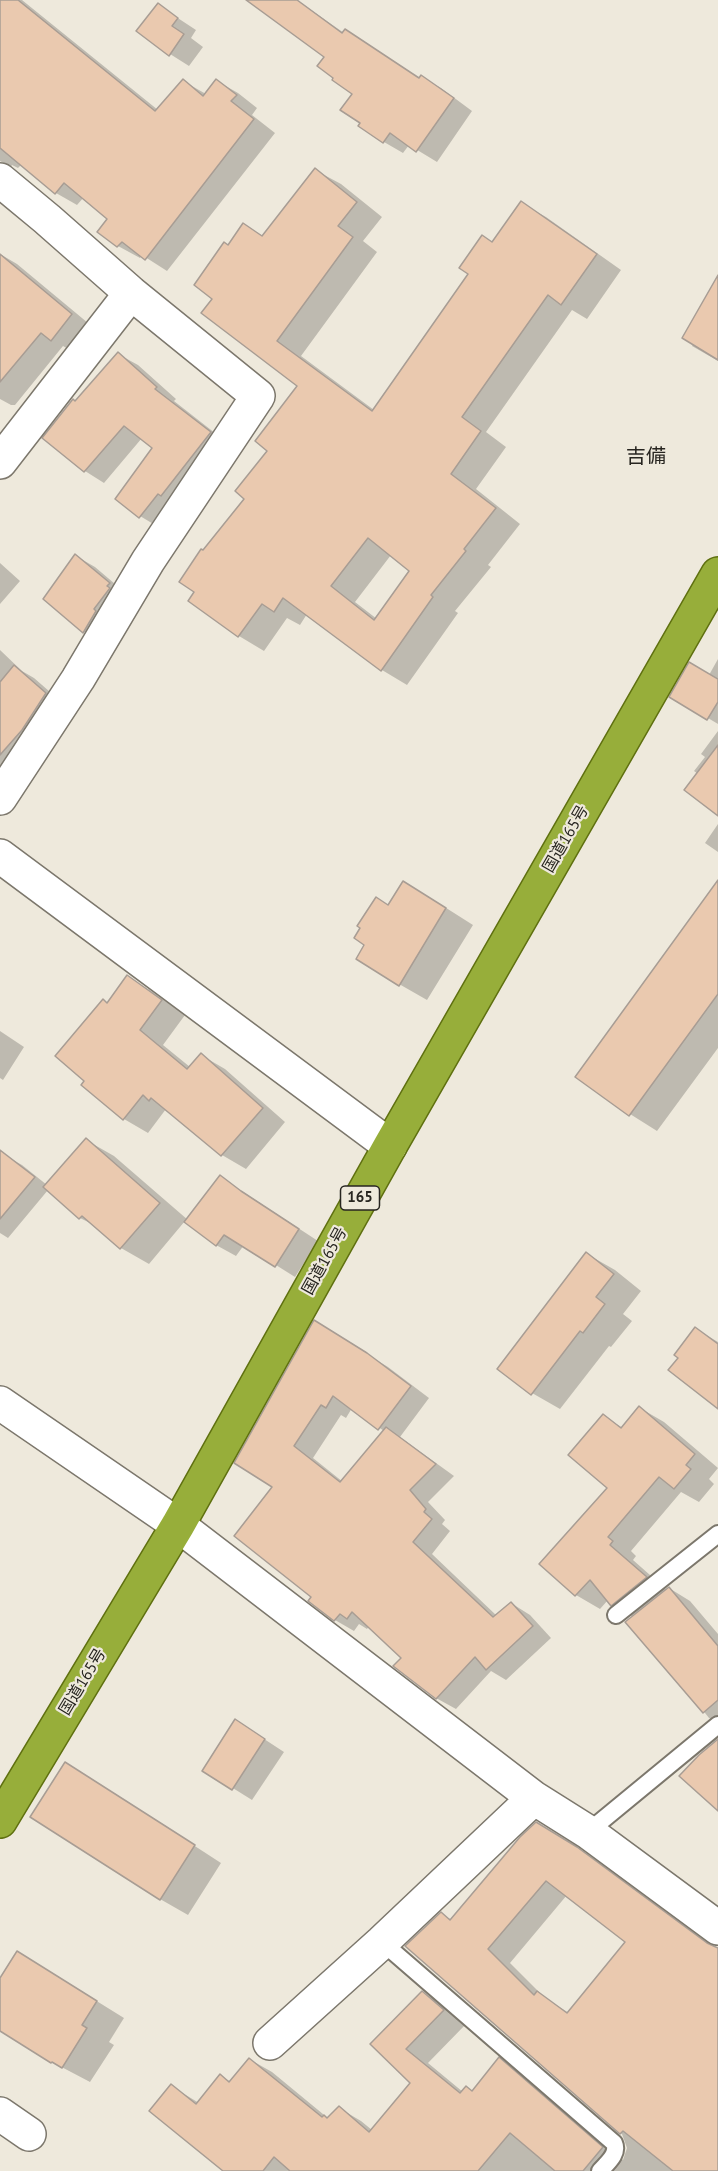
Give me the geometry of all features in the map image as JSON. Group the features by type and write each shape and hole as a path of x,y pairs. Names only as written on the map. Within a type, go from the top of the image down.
{"highway":[{"name":"国道165号","path":"0,1821 178,1525 390,1146 718,574"}],"street":[{"path":"0,798 78,679 148,561 258,396 1,184"},
{"path":"0,462 131,293"},
{"path":"0,856 390,1146"},
{"path":"0,1403 178,1525 534,1798 588,1832 718,1928"},
{"path":"270,2043 382,1942 534,1798"},
{"path":"0,2114 28,2134"}],"lane":[{"path":"616,1615 718,1534"},
{"path":"588,1832 718,1725"},
{"path":"382,1942 614,2144 615,2154 600,2171"}],"building":[{"path":"0,0 18,0 155,111 183,79 203,96 216,79 237,95 231,101 254,119 145,260 122,242 117,247 97,232 107,219 64,183 55,194 0,148"},
{"path":"246,0 297,0 342,33 345,29 419,78 421,75 454,98 416,152 390,133 383,143 358,126 360,123 340,110 352,94 317,66 324,57"},
{"path":"158,3 178,18 172,26 184,34 169,56 136,31"},
{"path":"315,168 357,202 338,226 353,237 277,341 372,411 468,274 459,268 482,235 492,242 521,201 597,254 561,305 548,295 462,417 481,431 451,474 496,508 431,595 433,597 381,671 283,598 274,612 262,604 238,637 188,601 194,592 179,582 201,549 203,550 244,499 235,491 267,451 255,441 297,386 201,313 212,299 194,285 224,242 228,245 243,223 262,236","holes":["368,538 409,571 374,620 331,586"]},
{"path":"0,254 72,314 51,341 41,333 0,382"},
{"path":"718,275 718,360 682,338"},
{"path":"118,352 157,387 155,389 211,432 161,496 158,494 139,518 115,499 152,448 124,426 84,472 42,438 73,399 75,401"},
{"path":"75,554 110,583 107,586 110,588 94,609 96,611 83,633 43,599"},
{"path":"689,662 718,679 718,702 707,720 669,697"},
{"path":"14,665 46,693 22,730 0,755 0,682"},
{"path":"718,745 718,816 684,790"},
{"path":"718,880 718,994 629,1116 575,1077"},
{"path":"403,881 446,908 399,986 356,959 364,945 354,938 360,928 357,926 376,897 388,905"},
{"path":"127,975 162,1000 140,1030 187,1069 201,1053 263,1108 221,1156 151,1098 149,1101 143,1095 123,1120 81,1085 84,1081 55,1056 103,999 107,1003"},
{"path":"86,1138 160,1203 120,1249 82,1216 79,1219 43,1187"},
{"path":"0,1150 35,1177 0,1219"},
{"path":"220,1175 299,1229 275,1267 224,1235 216,1246 184,1222"},
{"path":"586,1252 614,1274 596,1297 605,1304 583,1333 580,1331 531,1395 497,1369"},
{"path":"314,1320 367,1353 411,1386 378,1430 333,1396 326,1408 321,1405 294,1446 340,1482 386,1427 436,1464 410,1490 426,1509 424,1512 432,1519 413,1542 493,1617 511,1602 533,1626 486,1670 475,1657 436,1699 393,1666 401,1658 352,1612 347,1619 340,1614 334,1621 308,1601 311,1597 234,1536 272,1487 234,1463"},
{"path":"695,1327 718,1344 718,1409 668,1370 678,1358 674,1355"},
{"path":"639,1406 695,1454 686,1465 691,1469 674,1489 659,1477 608,1537 613,1541 610,1545 647,1577 611,1606 590,1580 575,1596 539,1564 607,1488 568,1455 603,1414 621,1428"},
{"path":"669,1587 718,1646 718,1700 703,1713 625,1622"},
{"path":"235,1719 265,1739 232,1790 202,1771"},
{"path":"718,1739 718,1811 679,1776"},
{"path":"65,1762 195,1845 160,1900 30,1817"},
{"path":"536,1822 577,1847 707,1943 718,1948 718,2171 673,2171 623,2131 620,2134 405,1946 441,1912 450,1920 520,1837","holes":["546,1881 625,1942 567,2013 537,1991 534,1995 488,1949"]},
{"path":"17,1951 97,2001 82,2025 87,2028 62,2068 0,2031 0,1978"},
{"path":"422,1991 444,2010 406,2049 460,2093 466,2086 472,2091 499,2057 603,2147 583,2171 555,2171 510,2133 478,2171 290,2171 274,2157 263,2171 223,2171 149,2111 171,2084 196,2104 220,2074 229,2082 249,2058 322,2117 324,2115 327,2118 339,2106 369,2132 410,2083 370,2044"}],"district":[{"name":"吉備","path":"646,457"}]}
